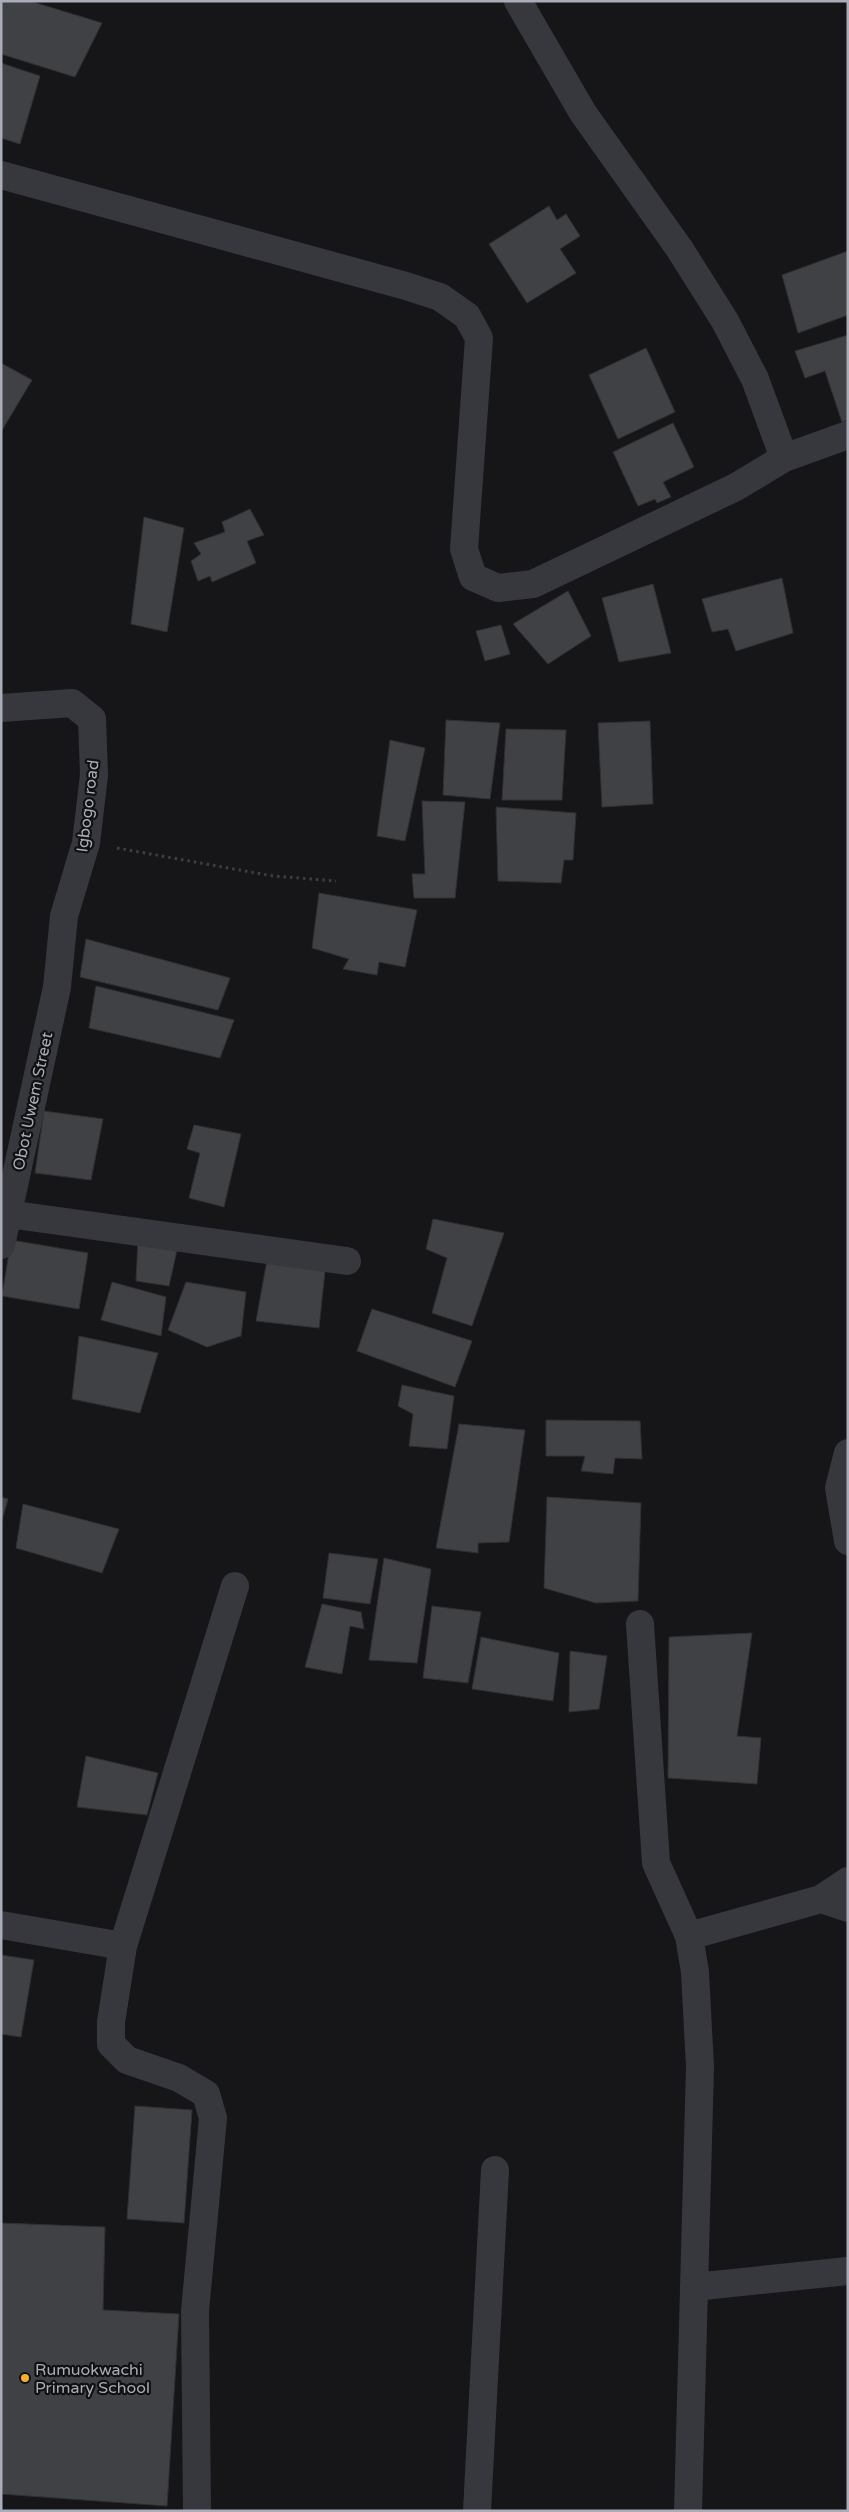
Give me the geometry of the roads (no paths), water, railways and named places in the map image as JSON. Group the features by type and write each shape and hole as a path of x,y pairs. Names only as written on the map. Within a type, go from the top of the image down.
{"street":[{"path":"518,1 583,113 680,248 725,321 755,379 784,458"},
{"path":"1,175 406,286 440,297 467,316 479,338 464,549 473,577 498,588 533,584 736,487 784,458 848,435"},
{"name":"Igbogo road","path":"1,708 72,703 92,719 94,775 86,843 64,916 57,987"},
{"name":"Obot Uwem Street","path":"1,1245 57,987"},
{"path":"8,1214 347,1261"},
{"path":"848,1453 844,1461 839,1488 848,1541"},
{"path":"197,2511 194,2311 213,2118 206,2094 179,2078 127,2060 111,2044 111,2022 123,1946 235,1586"},
{"path":"640,1624 656,1863 689,1936 695,1972 700,2067 688,2511"},
{"path":"689,1936 821,1899 848,1881"},
{"path":"821,1899 848,1908"},
{"path":"1,1925 123,1946"},
{"path":"477,2511 495,2170"},
{"path":"694,2287 848,2271"}],"place":[{"name":"Rumuokwachi Primary School","path":"25,2378"}]}
